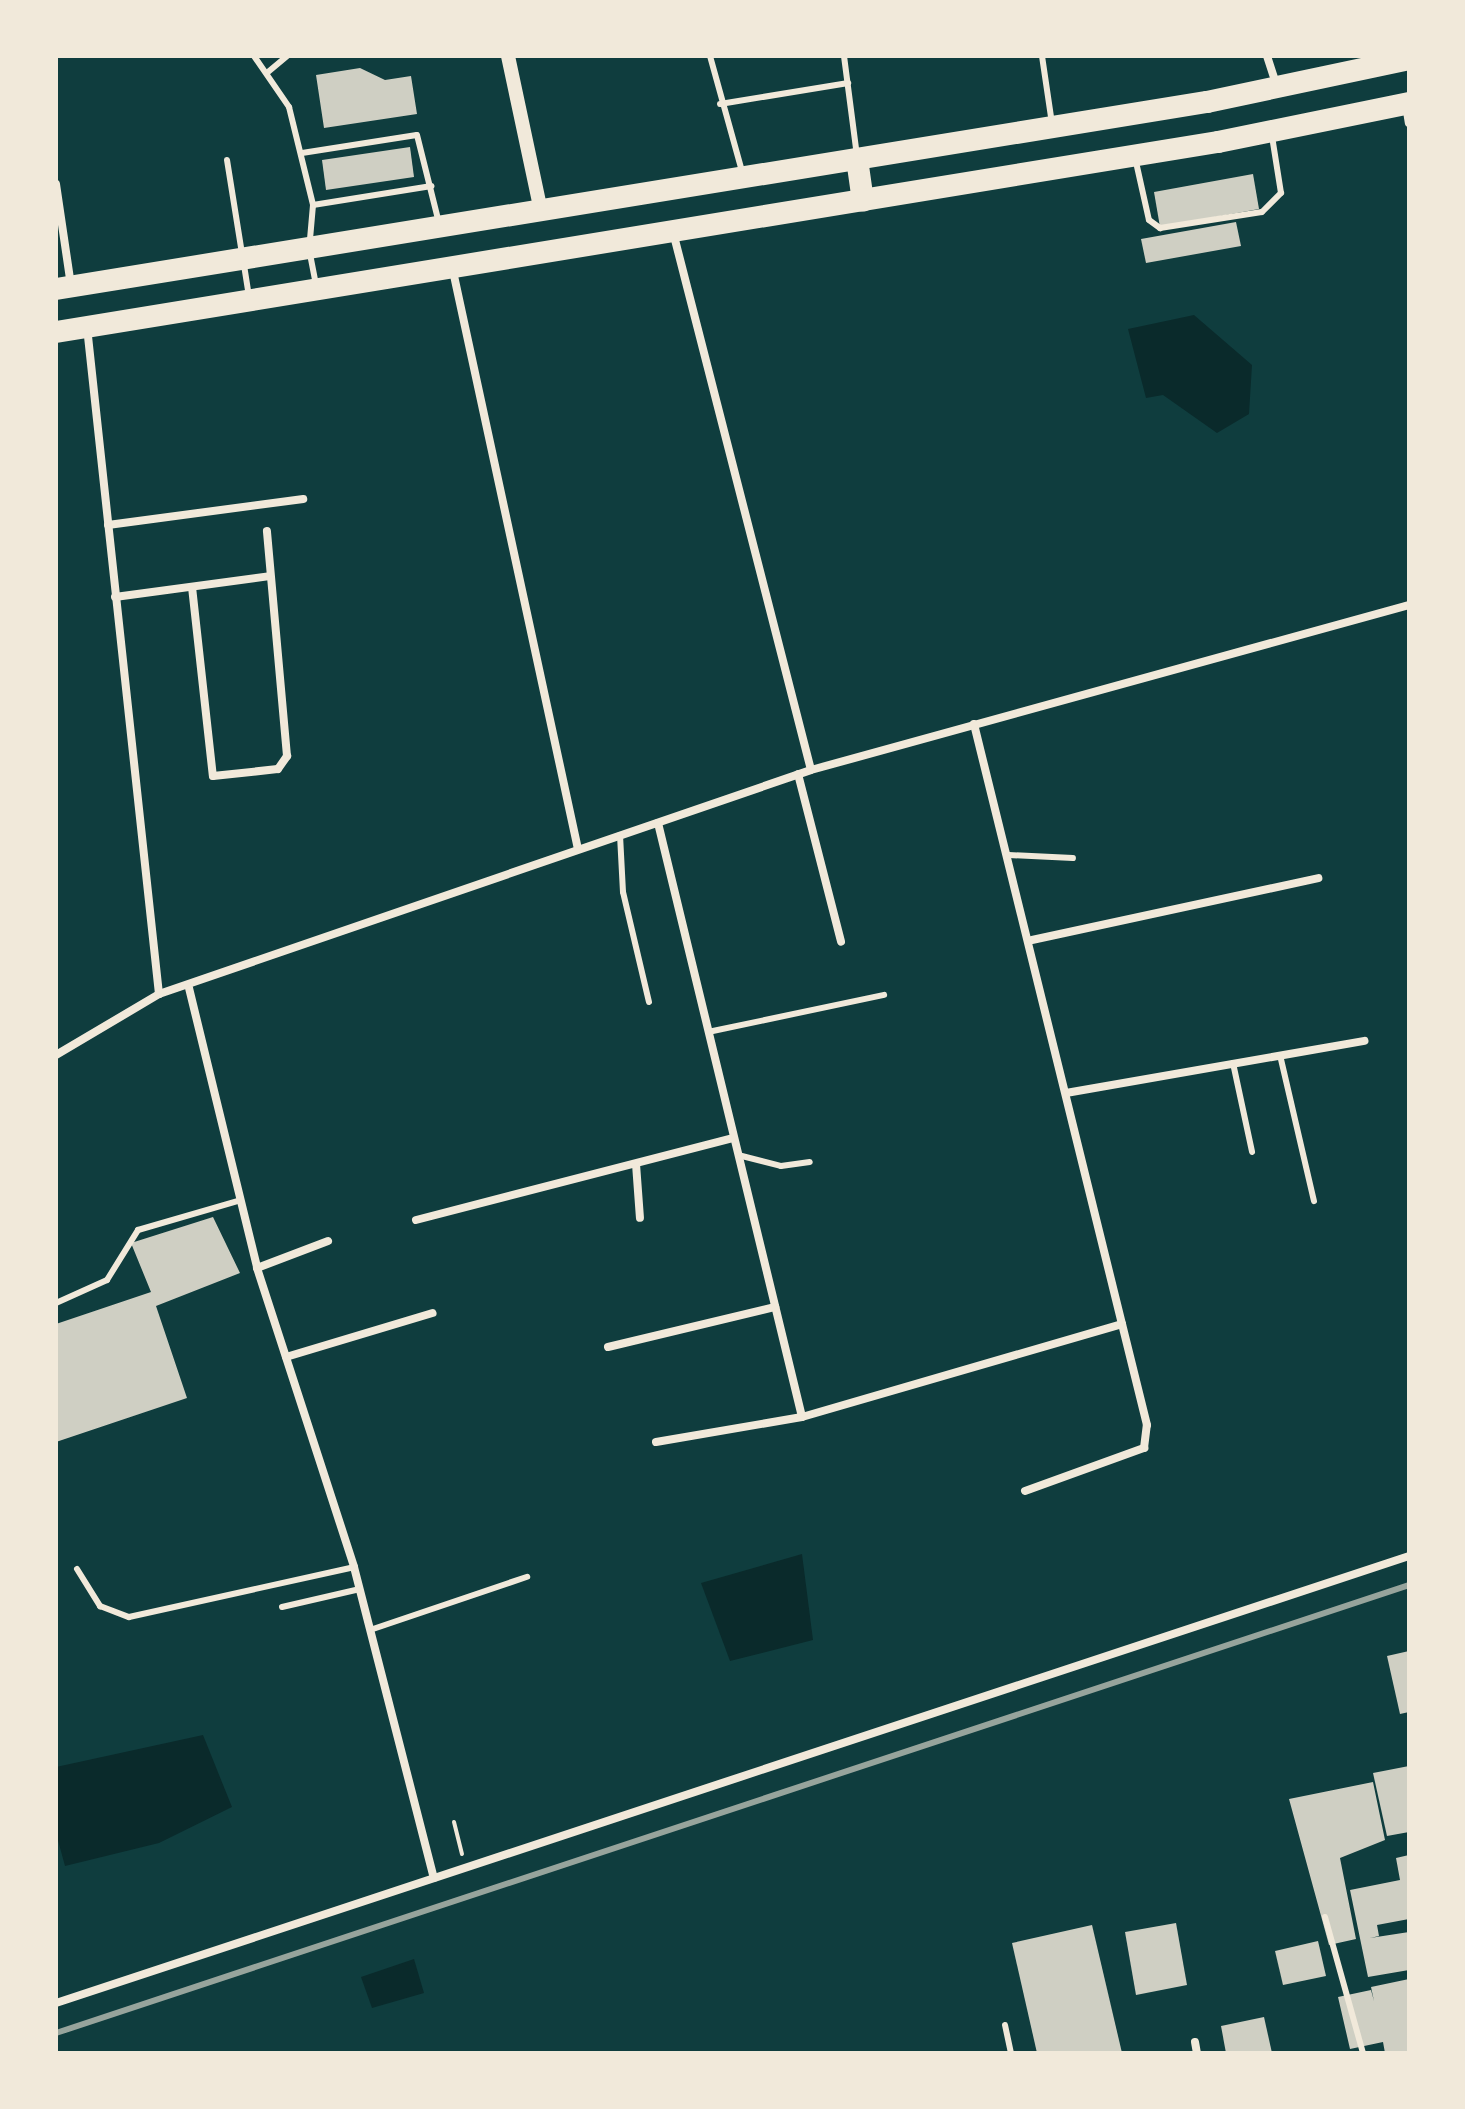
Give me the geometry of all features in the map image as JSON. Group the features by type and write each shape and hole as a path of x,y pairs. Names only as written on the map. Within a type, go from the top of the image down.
{"highway":[{"path":"64,288 1053,127 1277,88 1397,60"},
{"path":"56,332 1408,110"},
{"path":"857,159 863,201"}],"street":[{"path":"508,56 541,211"},
{"path":"1267,56 1277,88"},
{"path":"56,184 64,288"},
{"path":"673,232 811,770"},
{"path":"452,268 578,849"},
{"path":"87,327 159,994"},
{"path":"108,525 303,499"},
{"path":"192,587 209,767 222,778 286,764 267,531"},
{"path":"115,597 270,576"},
{"path":"56,1055 159,994 189,988 798,774 1409,605"},
{"path":"974,724 1032,940 1147,1425 1144,1448 1025,1491"},
{"path":"798,774 841,942"},
{"path":"658,823 802,1417"},
{"path":"1032,940 1318,878"},
{"path":"189,988 257,1268 354,1567 434,1878"},
{"path":"1066,1093 1364,1041"},
{"path":"416,1220 733,1138"},
{"path":"636,1164 640,1218"},
{"path":"257,1268 328,1241"},
{"path":"608,1347 775,1307"},
{"path":"286,1357 433,1313"},
{"path":"656,1442 802,1417 1122,1324"},
{"path":"56,2003 1409,1556"},
{"path":"1195,2042 1197,2053"}],"lane":[{"path":"254,56 268,72 289,107 302,153 313,205 309,248 317,290"},
{"path":"268,72 287,56"},
{"path":"710,56 720,104 735,134 743,178"},
{"path":"844,56 857,159"},
{"path":"1042,56 1053,127"},
{"path":"720,104 848,83"},
{"path":"1135,156 1149,220 1160,228 1262,212 1281,193 1272,132"},
{"path":"302,153 410,133 422,142 439,227"},
{"path":"227,160 250,301"},
{"path":"313,205 431,186"},
{"path":"620,835 623,892 649,1002"},
{"path":"1009,855 1073,858"},
{"path":"708,1032 884,995"},
{"path":"1280,1055 1314,1201"},
{"path":"1233,1063 1252,1152"},
{"path":"738,1155 781,1166 810,1162"},
{"path":"56,1303 107,1280 138,1230 241,1200"},
{"path":"77,1569 100,1606 129,1617 354,1567"},
{"path":"370,1630 527,1577"},
{"path":"282,1607 360,1589"},
{"path":"1325,1917 1363,2053"},
{"path":"1005,2025 1011,2053"}],"path":[{"path":"454,1822 465,1868"}],"water":[{"path":"1194,315 1252,365 1249,414 1217,433 1163,395 1146,398 1128,329"},
{"path":"802,1554 813,1640 730,1661 701,1583"},
{"path":"203,1735 232,1807 159,1843 65,1866 56,1833 56,1767"},
{"path":"414,1959 424,1993 372,2008 361,1977"}],"building":[{"path":"360,68 385,80 411,76 417,114 324,128 316,75"},
{"path":"410,147 414,177 326,190 322,160"},
{"path":"1253,174 1259,209 1160,227 1154,192"},
{"path":"1236,222 1241,246 1146,263 1141,239"},
{"path":"213,1217 240,1273 156,1306 187,1398 56,1442 56,1324 151,1292 131,1243"},
{"path":"1409,1651 1409,1712 1400,1714 1387,1656"},
{"path":"1409,1766 1409,1832 1387,1836 1373,1773"},
{"path":"1373,1782 1385,1840 1340,1858 1356,1939 1329,1945 1289,1799"},
{"path":"1409,1855 1409,1919 1377,1925 1379,1936 1370,1938 1409,1932 1409,1970 1368,1977 1350,1890 1400,1880 1396,1858"},
{"path":"1176,1923 1187,1985 1136,1995 1125,1932"},
{"path":"1092,1925 1122,2053 1037,2053 1012,1943"},
{"path":"1318,1941 1326,1976 1283,1985 1275,1951"},
{"path":"1409,1979 1409,2053 1385,2053 1383,2042 1350,2049 1338,1997 1371,1990 1374,2001 1371,1987"},
{"path":"1264,2017 1272,2053 1226,2053 1221,2026"}],"railway":[{"path":"56,2033 1409,1585"}]}
